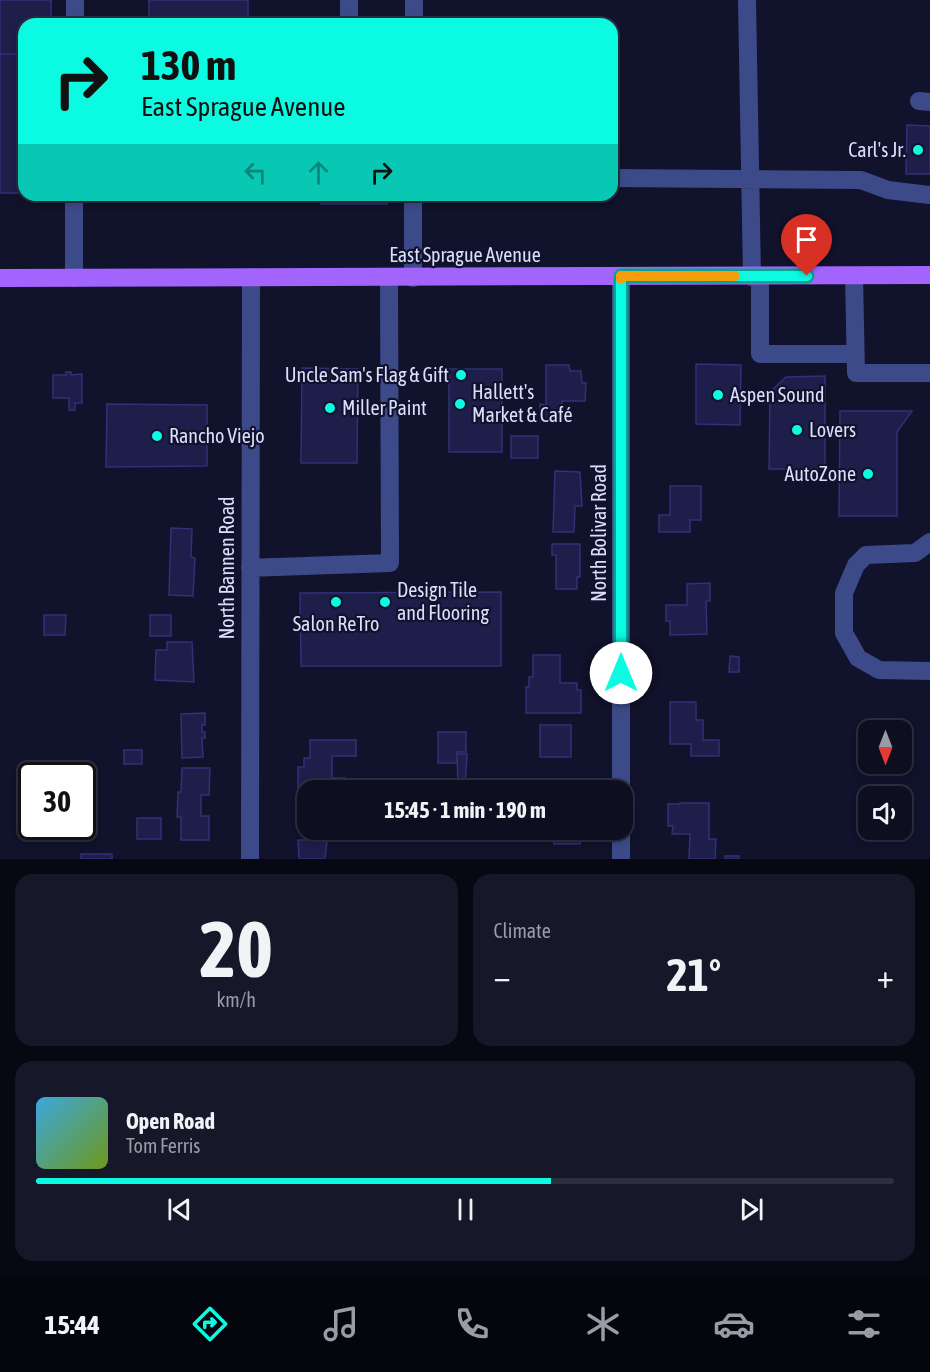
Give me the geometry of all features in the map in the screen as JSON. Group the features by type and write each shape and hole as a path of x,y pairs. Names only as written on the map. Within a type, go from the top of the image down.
{"main road":[{"name":"East Sprague Avenue","path":"0,278 930,275"}],"street":[{"path":"75,0 75,18"},
{"path":"349,0 350,18"},
{"path":"414,0 414,18"},
{"path":"747,0 750,179 760,354 855,354"},
{"path":"618,178 861,180 888,190 930,195"},
{"path":"74,201 74,278"},
{"path":"413,201 413,278"},
{"name":"North Bolivar Road","path":"621,276 621,780"},
{"path":"854,276 855,373 930,373"},
{"name":"North Bannen Road","path":"250,859 251,277"},
{"path":"250,568 390,563 389,278"},
{"path":"930,542 915,553 866,555 856,565 844,593 844,633 858,658 879,670 930,671"},
{"path":"621,840 621,859"}],"building":[{"path":"0,0 51,0 51,18 18,18 18,54 0,54"},
{"path":"149,0 248,0 248,18 149,18"},
{"path":"0,54 18,54 18,193 0,193"},
{"name":"Carl's Jr.","path":"907,125 930,126 930,174 906,174"},
{"path":"321,201 387,201 387,204 321,204"},
{"name":"Aspen Sound","path":"696,364 741,365 740,425 696,424"},
{"path":"546,365 569,365 570,371 581,371 582,383 586,383 585,401 562,401 562,421 540,421 540,404 546,405"},
{"name":"Miller Paint","path":"302,368 358,369 357,463 301,463"},
{"path":"449,369 502,369 502,452 449,452"},
{"path":"66,372 71,372 71,375 82,374 82,403 75,403 75,410 69,410 69,398 53,398 53,375 66,375"},
{"name":"Lovers","path":"825,376 825,469 769,469 770,392 786,377"},
{"name":"Rancho Viejo","path":"107,404 207,405 207,466 106,467"},
{"name":"AutoZone","path":"840,411 912,411 897,432 897,516 839,516"},
{"path":"511,436 538,436 538,458 511,458"},
{"path":"555,471 580,472 582,506 575,506 574,532 553,532"},
{"path":"670,486 701,486 701,520 690,520 690,532 659,532 659,515 670,515"},
{"path":"171,528 192,529 191,557 195,558 193,596 169,595"},
{"path":"552,544 580,544 580,577 577,577 577,589 556,589 556,555 552,555"},
{"path":"710,583 710,601 706,601 707,634 670,635 670,621 666,621 666,605 687,605 687,584"},
{"path":"501,592 501,666 301,666 300,593"},
{"path":"44,615 66,615 65,635 44,635"},
{"path":"150,615 171,615 171,636 150,636"},
{"path":"167,642 192,642 194,682 155,680 156,650 167,650"},
{"path":"533,655 560,655 560,683 577,683 577,690 581,690 581,713 526,713 526,687 529,687 529,677 533,677"},
{"path":"730,656 739,657 739,672 729,672"},
{"path":"670,702 696,702 696,720 703,720 703,740 719,740 719,756 691,756 691,744 670,744"},
{"path":"205,713 205,725 202,725 202,732 205,732 205,738 202,738 203,757 182,758 181,714"},
{"path":"540,725 571,725 571,757 540,757"},
{"path":"438,732 466,732 466,752 457,752 457,763 438,763"},
{"path":"310,740 356,740 356,756 332,756 332,778 345,778 345,780 298,780 298,767 304,767 304,758 310,758"},
{"path":"124,750 142,750 142,764 124,764"},
{"path":"457,754 467,754 466,780 458,780"},
{"path":"182,768 210,768 209,795 201,795 201,816 209,816 209,840 181,840 181,817 177,817"},
{"path":"709,803 709,839 716,839 715,859 689,859 690,834 672,834 673,826 668,826 668,804"},
{"path":"137,818 161,818 161,839 137,839"},
{"path":"298,840 343,841 327,841 325,859 299,859"},
{"path":"554,840 580,840 580,844 554,844"},
{"path":"81,854 112,854 112,859 81,859"},
{"path":"725,856 739,856 739,859 725,859"}],"slow traffic":[{"path":"621,279 621,276 735,276"}],"place":[{"name":"Carl's Jr.","path":"918,150"},
{"name":"Uncle Sam's Flag & Gift","path":"461,375"},
{"name":"Aspen Sound","path":"718,395"},
{"name":"Hallett's Market & Café","path":"460,404"},
{"name":"Miller Paint","path":"330,408"},
{"name":"Lovers","path":"797,430"},
{"name":"Rancho Viejo","path":"157,436"},
{"name":"AutoZone","path":"868,474"},
{"name":"Salon ReTro","path":"336,602"},
{"name":"Design Tile and Flooring","path":"385,602"}],"route":[{"path":"621,673 621,276 807,276"}]}
